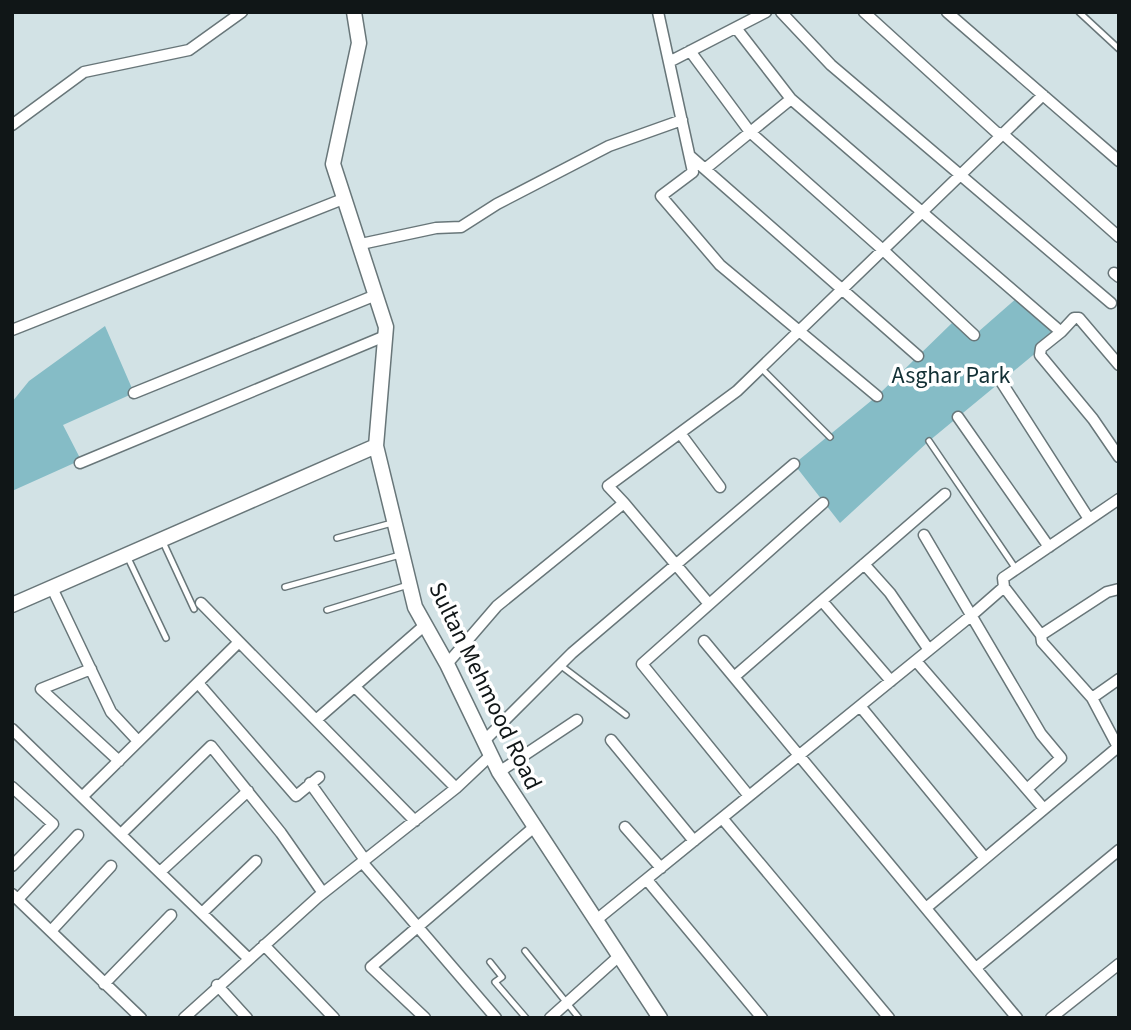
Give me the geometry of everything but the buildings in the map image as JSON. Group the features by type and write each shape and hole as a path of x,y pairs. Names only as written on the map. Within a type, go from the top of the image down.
{"street":[{"path":"12,125 84,72 189,50 242,12"},
{"name":"Sultan Mehmood Road","path":"354,12 359,43 333,164 386,327 376,446 415,607 447,664 499,772 533,828 660,1018"},
{"path":"658,12 693,172 661,196 720,265 877,396"},
{"path":"669,62 766,12"},
{"path":"781,12 831,65 1111,303"},
{"path":"864,12 996,132 1003,134 1119,237"},
{"path":"947,12 1119,161"},
{"path":"736,28 791,99 1061,332"},
{"path":"690,51 750,132 974,335"},
{"path":"709,604 608,486 737,391 1043,95"},
{"path":"705,169 791,99"},
{"path":"361,244 436,228 461,227 497,204 609,146 682,120"},
{"path":"690,156 918,356"},
{"path":"12,330 343,198"},
{"path":"134,393 376,295"},
{"path":"1119,365 1079,318 1074,318 1041,348 1040,355 1093,419 1119,457"},
{"path":"80,463 385,336"},
{"path":"1002,383 1089,519"},
{"path":"958,417 1049,547"},
{"path":"680,433 720,487"},
{"path":"12,605 376,446"},
{"path":"483,742 560,665 794,464"},
{"path":"734,677 945,494"},
{"path":"926,908 1118,748 1092,698 1042,642 1041,635 1004,587 1003,578 1119,499"},
{"path":"447,664 497,606 624,503"},
{"path":"749,796 642,664 823,503"},
{"path":"924,535 1041,734 1061,758 1027,789"},
{"path":"864,564 890,593 929,650"},
{"path":"595,921 1004,587"},
{"path":"52,588 111,712 138,741"},
{"path":"1041,635 1107,592 1119,589"},
{"path":"822,601 891,681"},
{"path":"197,606 239,642 415,821"},
{"path":"316,720 425,625"},
{"path":"704,641 1017,1018"},
{"path":"82,797 239,642"},
{"path":"916,661 1044,809"},
{"path":"90,669 41,689 119,761"},
{"path":"1092,698 1119,679"},
{"path":"198,682 296,796 314,780 364,861 496,1018"},
{"path":"355,687 456,788"},
{"path":"860,706 985,858"},
{"path":"499,772 577,720"},
{"path":"12,729 248,958"},
{"path":"611,740 694,841"},
{"path":"121,834 211,746 248,791 323,893"},
{"path":"184,1018 217,985 323,893 456,788 490,756"},
{"path":"12,787 53,824 12,866"},
{"path":"160,872 248,791"},
{"path":"722,818 889,1018"},
{"path":"625,827 661,868"},
{"path":"425,1018 372,967 533,828"},
{"path":"78,835 15,897 141,1018"},
{"path":"976,968 1119,849"},
{"path":"202,913 256,861"},
{"path":"51,931 111,866"},
{"path":"647,880 762,1018"},
{"path":"104,984 171,915"},
{"path":"264,944 334,1018"},
{"path":"550,1018 618,957"},
{"path":"1051,1018 1119,964"},
{"path":"217,985 247,1018"}],"lane":[{"path":"1079,12 1119,49"},
{"path":"761,368 830,437"},
{"path":"929,441 1016,569"},
{"path":"337,538 394,522"},
{"path":"162,540 197,606"},
{"path":"127,555 166,638"},
{"path":"285,587 402,555"},
{"path":"327,610 410,585"},
{"path":"560,665 626,715"},
{"path":"525,951 579,1018"},
{"path":"490,962 502,977 495,982 526,1018"}],"green space":[{"name":"Asghar Park","path":"1019,296 1061,332 929,441 840,523 794,464 877,396 952,323 970,339"},
{"path":"105,326 134,393 63,425 81,460 12,491 12,402 29,381"}]}
